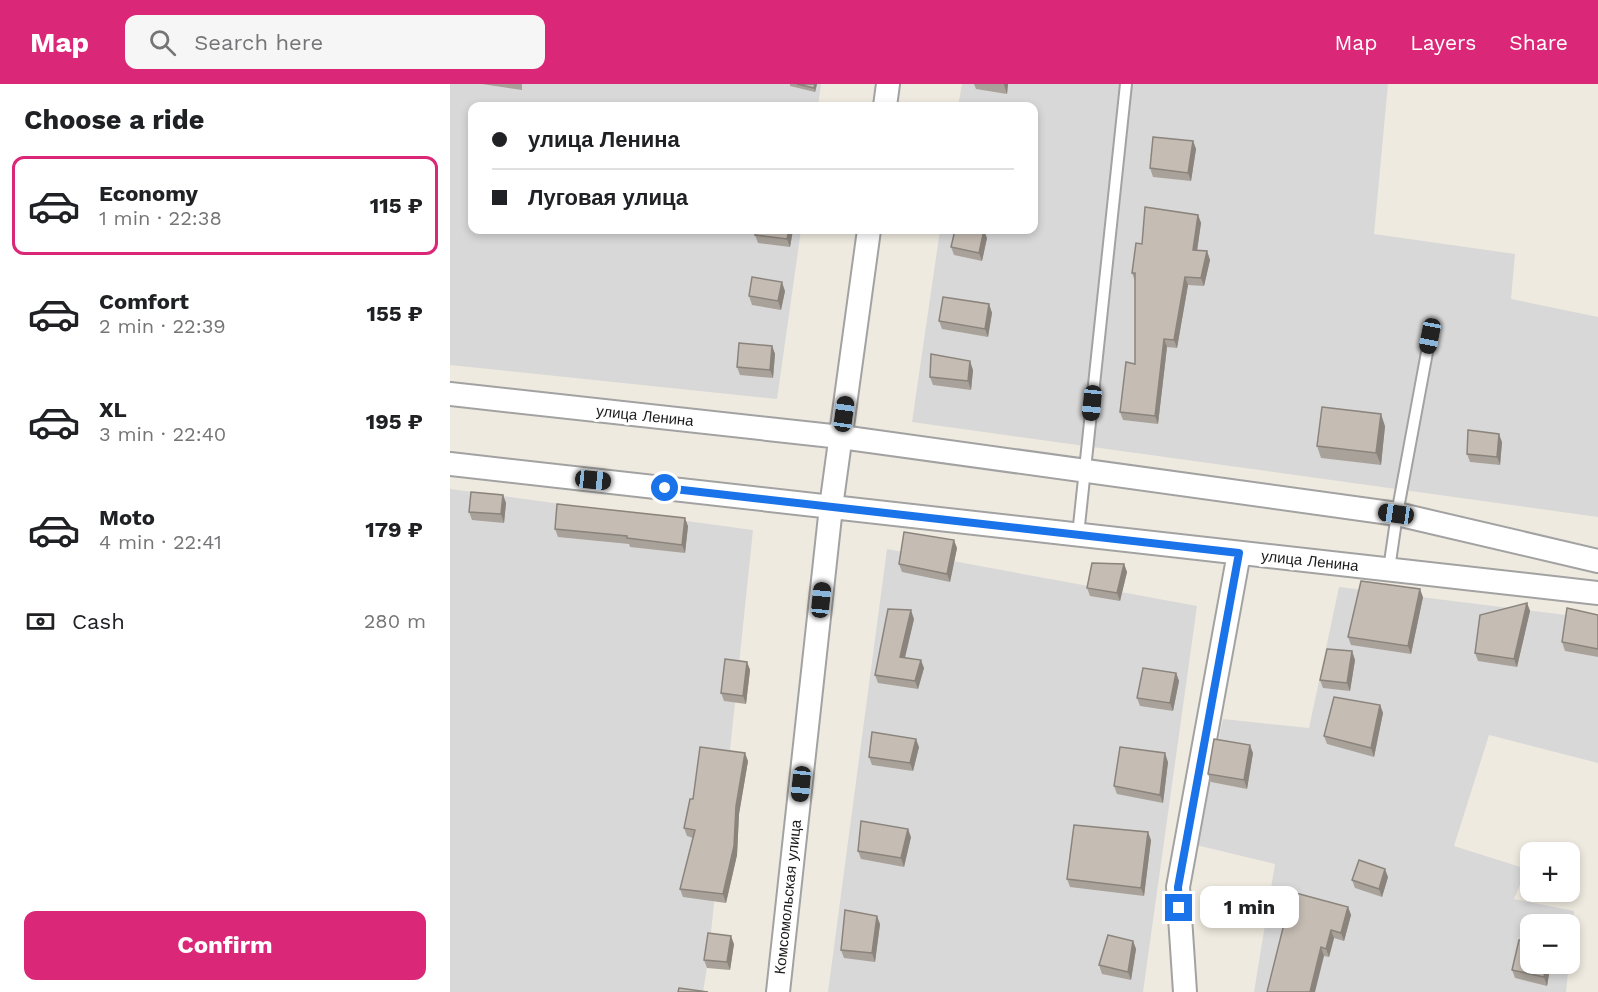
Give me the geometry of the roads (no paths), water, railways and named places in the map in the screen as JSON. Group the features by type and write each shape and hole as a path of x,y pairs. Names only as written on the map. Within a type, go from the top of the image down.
{"street":[{"path":"886,102 888,84"},
{"name":"Комсомольская улица","path":"778,992 831,507 867,234"},
{"name":"улица Ленина","path":"450,394 841,437 1396,514 1598,561"},
{"name":"улица Ленина","path":"450,464 1598,593"},
{"path":"1185,992 1178,887 1239,553"}],"lane":[{"path":"1078,536 1126,84"},
{"path":"1389,569 1396,514 1430,336"}]}
